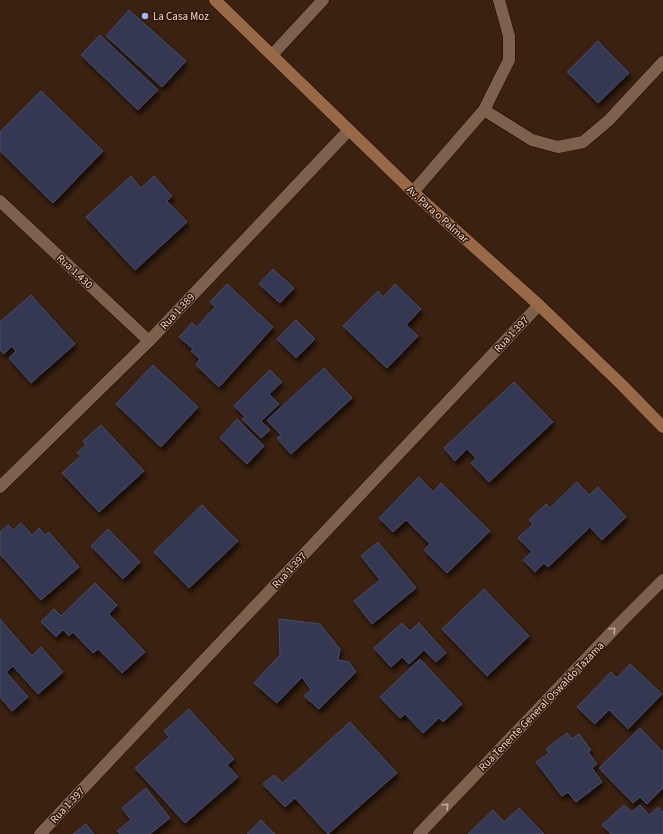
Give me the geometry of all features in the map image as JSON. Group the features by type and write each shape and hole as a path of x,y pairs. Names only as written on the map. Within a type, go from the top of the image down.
{"main road":[{"name":"Av. Para o Palmar","path":"215,0 413,192 538,305 622,385 663,427"}],"street":[{"path":"272,55 323,0"},
{"path":"413,192 484,110 509,60 509,36 499,0"},
{"path":"484,110 532,140 558,147 583,142 608,120 663,62"},
{"name":"Rua 1.389","path":"0,487 149,341 349,130"},
{"name":"Rua 1.430","path":"0,201 149,341"},
{"name":"Rua 1.397","path":"40,834 538,305"},
{"name":"Rua Tenente General Oswaldo Tazama","path":"419,834 663,580"}],"building":[{"path":"129,10 186,61 162,87 106,36"},
{"path":"100,35 158,90 138,110 81,55"},
{"path":"598,41 629,73 598,103 567,72"},
{"path":"41,91 103,151 53,203 0,151 0,132"},
{"path":"131,176 141,188 154,176 172,196 167,201 187,222 135,270 86,217"},
{"path":"273,269 294,288 280,303 259,284"},
{"path":"227,284 273,327 219,387 196,365 200,359 191,351 193,349 179,337 192,323 197,327 215,307 210,302"},
{"path":"395,284 421,309 406,325 418,336 387,368 343,326 378,291 383,297"},
{"path":"31,295 75,344 31,383 9,358 16,351 12,346 4,354 0,350 0,322"},
{"path":"296,320 315,339 296,358 277,339"},
{"path":"153,365 198,407 161,447 116,404"},
{"path":"324,368 352,398 291,454 277,438 281,435 267,420"},
{"path":"270,370 282,382 269,394 279,404 261,421 270,430 261,438 242,419 245,417 234,406"},
{"path":"514,382 553,422 489,482 471,463 476,458 467,449 455,461 444,448"},
{"path":"237,419 264,446 247,464 220,438"},
{"path":"101,425 144,471 99,512 62,473 81,456 77,453 86,445 83,441"},
{"path":"419,477 433,492 441,483 490,531 447,573 424,550 430,544 406,520 393,532 379,518"},
{"path":"577,482 589,495 598,487 626,517 602,540 590,527 548,567 544,563 535,572 523,560 532,552 518,538 533,524 529,520 546,504 550,508"},
{"path":"202,505 238,541 189,588 154,552"},
{"path":"21,523 32,535 39,528 45,535 49,532 79,567 41,600 0,554 0,532 8,525 13,530"},
{"path":"108,529 140,562 123,579 91,546"},
{"path":"378,542 416,588 372,624 354,601 380,580 361,556"},
{"path":"95,583 117,605 109,614 145,652 122,673 98,649 93,653 73,632 69,636 63,630 56,637 41,622 54,609 61,616"},
{"path":"484,589 529,636 487,676 442,629"},
{"path":"0,619 32,656 41,647 63,672 38,694 13,666 6,672 28,697 12,711 0,697"},
{"path":"279,619 320,624 340,649 338,660 349,662 356,672 319,709 304,696 311,690 302,677 277,703 254,683 280,655"},
{"path":"402,623 410,631 419,623 446,653 436,662 424,650 409,664 402,657 391,667 374,648"},
{"path":"420,659 462,704 443,722 439,718 423,733 405,714 400,718 380,697"},
{"path":"630,664 662,694 628,729 609,710 595,724 577,707 611,672 617,678"},
{"path":"189,709 234,759 227,765 238,777 185,823 135,768 169,737 164,731"},
{"path":"350,722 397,773 328,834 295,798 285,807 263,784 274,775 283,783"},
{"path":"640,728 663,752 663,788 647,804 640,797 633,803 599,768"},
{"path":"567,733 572,739 579,734 591,750 588,752 597,764 592,768 602,782 576,802 568,792 562,796 536,762 549,753 546,749"},
{"path":"146,788 170,818 150,834 120,834 117,831 131,820 122,808"},
{"path":"624,805 632,812 640,805 649,815 658,807 663,812 663,834 611,834 602,825"},
{"path":"519,808 544,834 468,834 493,810 504,822"},
{"path":"261,820 275,834 247,834"},
{"path":"86,824 94,834 73,834"}],"place":[{"name":"La Casa Moz","path":"145,16"}]}
